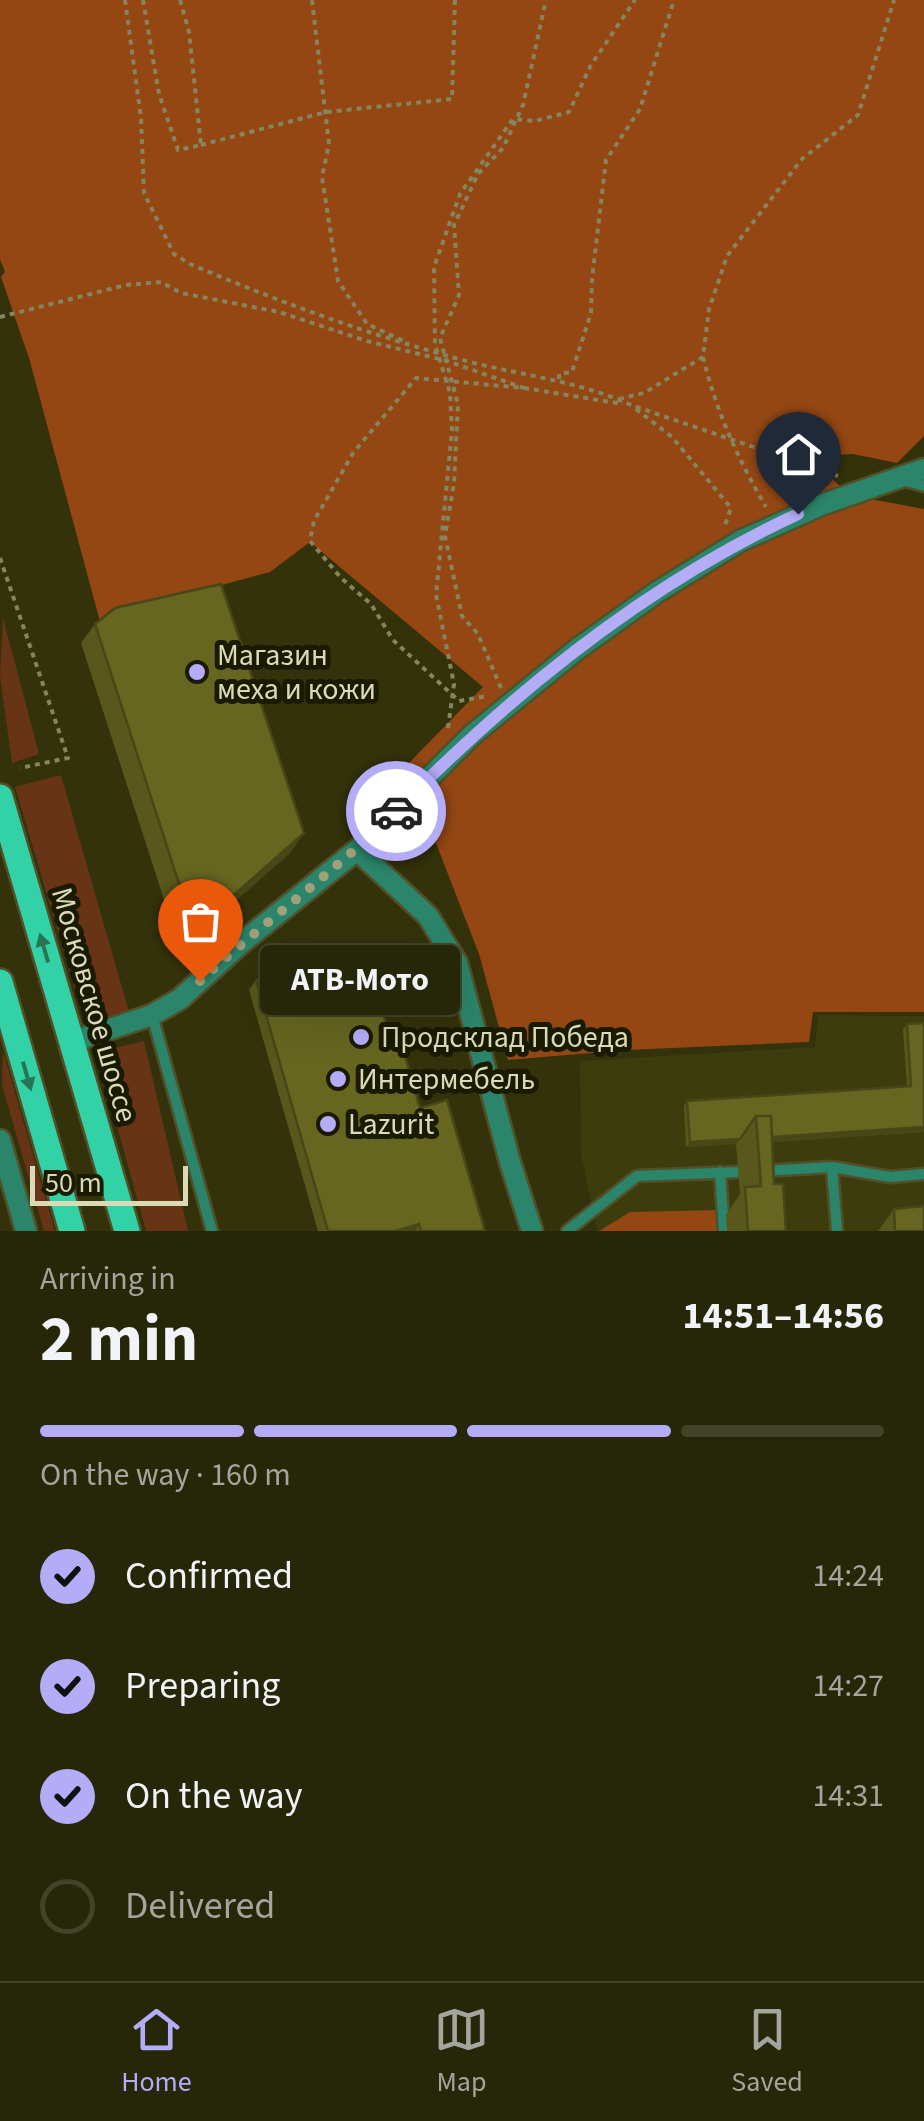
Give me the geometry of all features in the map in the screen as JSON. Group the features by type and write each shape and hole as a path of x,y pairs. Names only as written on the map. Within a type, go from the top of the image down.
{"main road":[{"name":"Московское шоссе","path":"0,797 5,850 71,1042 127,1231"},
{"path":"0,982 72,1231"}],"street":[{"path":"71,1042 152,1016 180,999 240,944 357,850 472,736 576,650 672,583 776,524 924,470"},
{"path":"357,850 428,916 457,963 532,1231"},
{"path":"0,1140 26,1231"}],"lane":[{"path":"898,479 924,486"},
{"path":"152,1016 212,1231"},
{"path":"832,1167 837,1231"},
{"path":"753,1171 832,1167 890,1178 924,1174"},
{"path":"720,1172 724,1231"},
{"path":"567,1231 638,1176 738,1172"}],"path":[{"path":"124,0 140,118 144,192 174,254 298,310 418,348 524,388"},
{"path":"143,0 159,94 178,150 326,112 452,99 455,0"},
{"path":"180,0 189,32 202,144"},
{"path":"312,0 329,144 322,177 338,281 367,324 418,348"},
{"path":"546,0 534,63 516,120 503,148 478,174 454,225 459,295 440,338 454,381 458,404 454,483 445,536 462,616 478,634 501,693 459,701 393,640 371,604 310,542 314,520 353,453 416,378 445,380 454,381 524,388 630,405 672,437 731,508 721,538"},
{"path":"453,696 436,595 452,430 450,393 438,355 434,266 460,194 513,119 534,121 570,112 591,65 635,0"},
{"path":"562,382 558,377 572,372 591,314 606,160 640,109 674,0"},
{"path":"776,524 738,460 712,394 702,357 709,309 726,256 802,158 858,115 894,0"},
{"path":"0,317 126,285 161,282 181,293 279,312 367,341 438,355"},
{"path":"618,399 644,393 702,357"},
{"path":"446,358 598,390 630,405 846,478"},
{"path":"0,558 68,758 20,768"}],"shaded area":[{"path":"0,0 924,0 924,436 897,463 853,454 809,457 849,495 924,509 924,1012 813,1012 809,1042 508,1060 479,954 406,766 483,687 310,542 270,572 218,586 102,629 29,358 1,277 5,272 0,259"},
{"path":"3,618 39,754 12,763 0,676"},
{"path":"61,775 129,1012 110,1023 80,1006 15,787"},
{"path":"818,1015 924,1016 924,1231 597,1231 581,1154 580,1061 815,1047"},
{"path":"144,1041 188,1231 146,1231 103,1075 114,1048"},
{"path":"3,1051 55,1231 44,1231 2,1085"},
{"path":"722,1210 724,1231 599,1231 630,1212"}],"building":[{"path":"221,584 304,833 194,930 95,624 115,608"},
{"name":"Интермебель","path":"365,948 390,1038 399,1035 420,1108 447,1100 485,1231 421,1231 419,1224 396,1231 328,1231 256,980"},
{"path":"924,1023 924,1127 772,1137 771,1116 756,1116 740,1139 690,1142 687,1101 911,1086 907,1024"},
{"path":"756,1116 771,1116 774,1184 783,1184 786,1231 748,1231 745,1187 761,1186"},
{"path":"924,1206 924,1231 895,1231 894,1209"}],"way so far":[{"path":"200,981 357,850 396,811"}],"place":[{"name":"Магазин меха и кожи","path":"197,672"},
{"name":"АТВ-Мото","path":"200,981"},
{"name":"Продсклад Победа","path":"361,1037"},
{"name":"Интермебель","path":"338,1079"},
{"name":"Lazurit","path":"328,1124"}],"route":[{"path":"396,811 472,736 576,650 657,592 740,541 798,514"}]}
